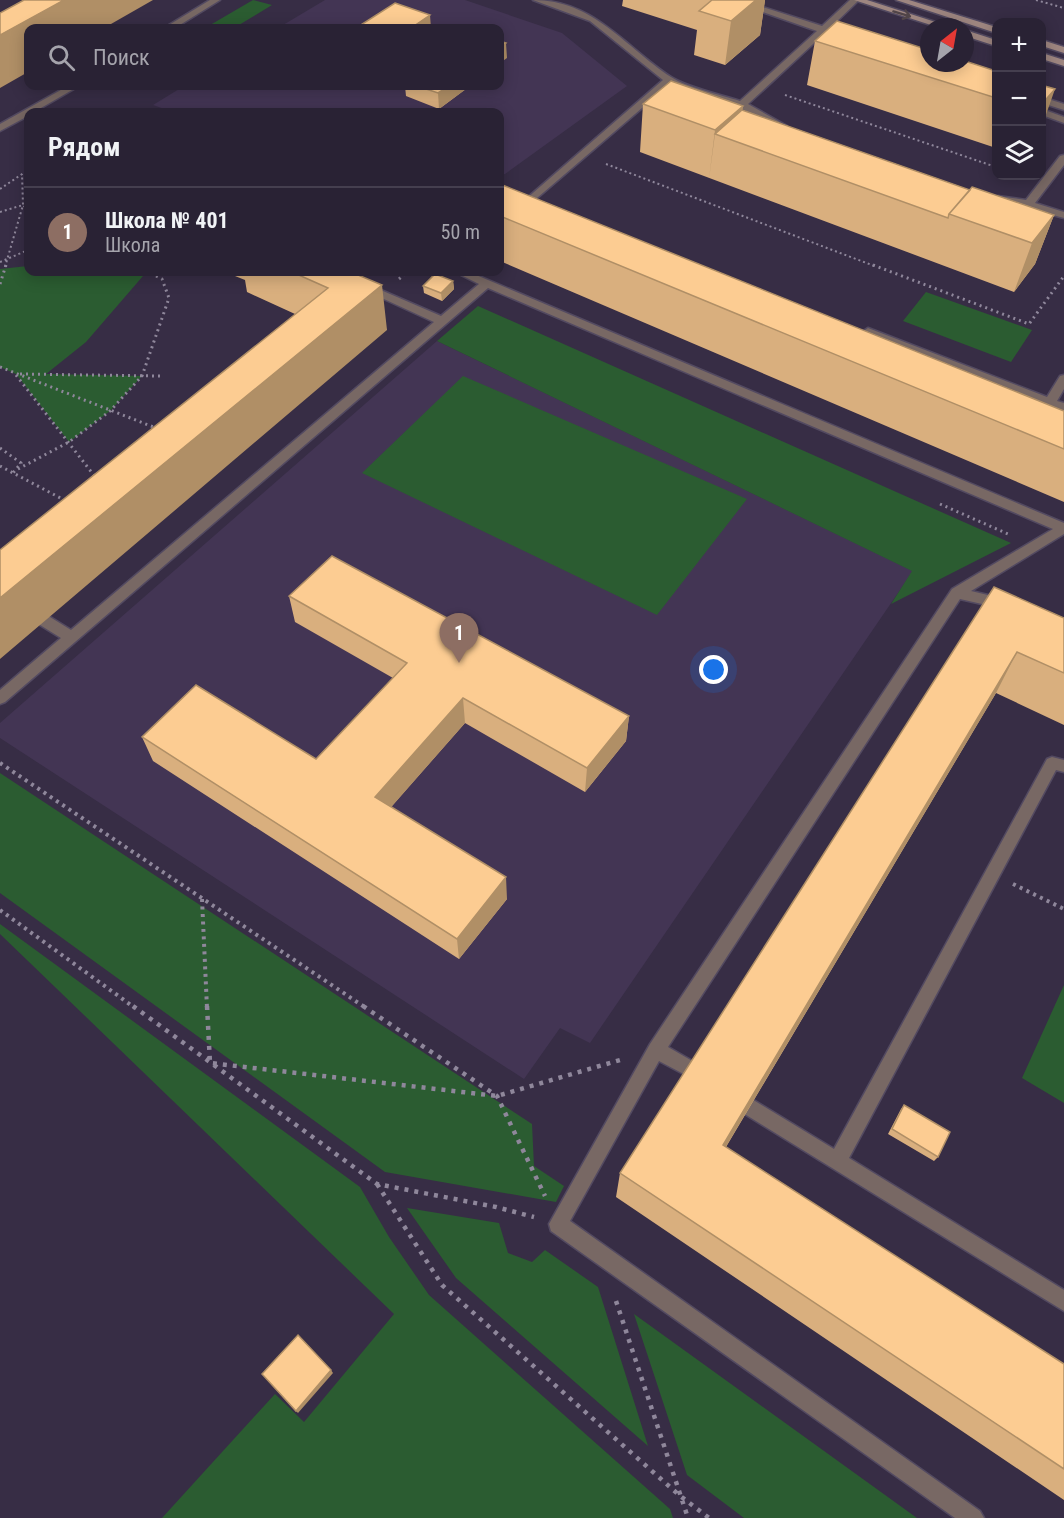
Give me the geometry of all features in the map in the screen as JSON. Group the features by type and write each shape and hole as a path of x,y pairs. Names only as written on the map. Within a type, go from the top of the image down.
{"main road":[{"path":"856,0 920,19"},
{"path":"900,0 992,29"},
{"path":"974,36 992,41"},
{"path":"1046,45 1064,50"},
{"path":"1046,58 1064,63"}],"lane":[{"path":"176,24 216,0"},
{"path":"537,0 593,19 669,80 742,105 793,131"},
{"path":"732,0 856,40"},
{"path":"742,105 856,0"},
{"path":"813,39 824,43"},
{"path":"530,202 669,80"},
{"path":"38,108 67,90"},
{"path":"1046,102 1064,107"},
{"path":"1046,114 1064,120"},
{"path":"0,128 24,116"},
{"path":"1029,204 1064,158"},
{"path":"990,197 1029,204 1064,215"},
{"path":"340,276 442,321"},
{"path":"470,276 1063,527"},
{"path":"0,698 487,283"},
{"path":"852,326 1064,408"},
{"path":"1049,403 1064,379"},
{"path":"973,1518 558,1224 656,1050 957,593 1036,546 1063,527"},
{"path":"957,593 1021,609"},
{"path":"45,621 71,637"},
{"path":"837,1161 1052,763 1064,766"},
{"path":"656,1050 694,1072"},
{"path":"749,1107 1064,1301"}],"path":[{"path":"1036,0 1064,8"},
{"path":"762,87 992,166"},
{"path":"583,155 1029,324 1064,276"},
{"path":"0,189 22,174"},
{"path":"0,284 23,205 22,174"},
{"path":"0,212 23,205"},
{"path":"0,262 24,252"},
{"path":"13,473 69,442 110,411 142,376 169,298 162,279 156,276"},
{"path":"0,367 157,429"},
{"path":"16,374 160,376"},
{"path":"16,374 102,485"},
{"path":"0,448 18,459 21,463 18,469"},
{"path":"0,466 76,506"},
{"path":"0,763 497,1096 558,1224"},
{"path":"992,874 1064,909"},
{"path":"202,898 210,1063"},
{"path":"0,910 377,1184 442,1284 679,1495 709,1518"},
{"path":"210,1063 497,1096 656,1050"},
{"path":"377,1184 496,1207 558,1224"},
{"path":"615,1298 688,1518"}],"shaded area":[{"path":"325,0 465,0 562,33 627,86 504,174 504,108 162,108 153,105 177,90 504,90 504,24 285,24"},
{"path":"437,341 913,571 590,1043 560,1028 524,1079 0,738 0,723"}],"green space":[{"path":"253,0 272,5 241,24 212,24"},
{"path":"24,266 24,276 143,276 86,342 46,374 142,376 110,411 69,442 16,374 0,367 0,269"},
{"path":"926,292 1032,330 1011,362 903,321"},
{"path":"478,306 1011,543 891,604 912,571 437,341"},
{"path":"463,376 747,499 657,615 362,473"},
{"path":"0,773 532,1124 534,1166 564,1186 556,1202 385,1172 0,893"},
{"path":"0,924 360,1187 389,1237 429,1295 670,1509 673,1518 162,1518 275,1394 304,1422 394,1314 0,934"},
{"path":"1064,985 1064,1103 1022,1078"},
{"path":"407,1208 499,1223 508,1253 532,1262 545,1250 598,1287 648,1446 456,1278"},
{"path":"634,1314 917,1518 744,1518 687,1475"}],"building":[{"path":"24,0 64,0 0,35 0,13"},
{"path":"712,0 756,0 731,21 699,11"},
{"path":"395,3 430,15 417,24 362,24"},
{"path":"837,21 920,47 920,72 974,72 974,64 992,70 992,97 815,41"},
{"path":"671,81 743,106 715,130 643,104"},
{"path":"1046,86 1055,89 1046,99"},
{"path":"742,110 970,190 948,218 715,134"},
{"path":"504,186 1064,411 1064,449 504,218"},
{"path":"972,187 1054,215 1032,243 949,214"},
{"path":"301,276 361,276 382,285 0,598 0,550 328,288"},
{"path":"433,276 453,281 441,293 423,286"},
{"path":"332,556 629,716 587,768 463,698 375,797 506,877 457,939 142,737 196,685 316,759 407,663 289,596"},
{"path":"994,587 1064,618 1064,673 1017,652 723,1145 1064,1364 1064,1469 620,1173"},
{"path":"904,1105 950,1132 938,1157 892,1129"},
{"path":"298,1335 331,1370 296,1411 262,1374"}],"place":[{"name":"Школа № 401","path":"459,663"}]}
